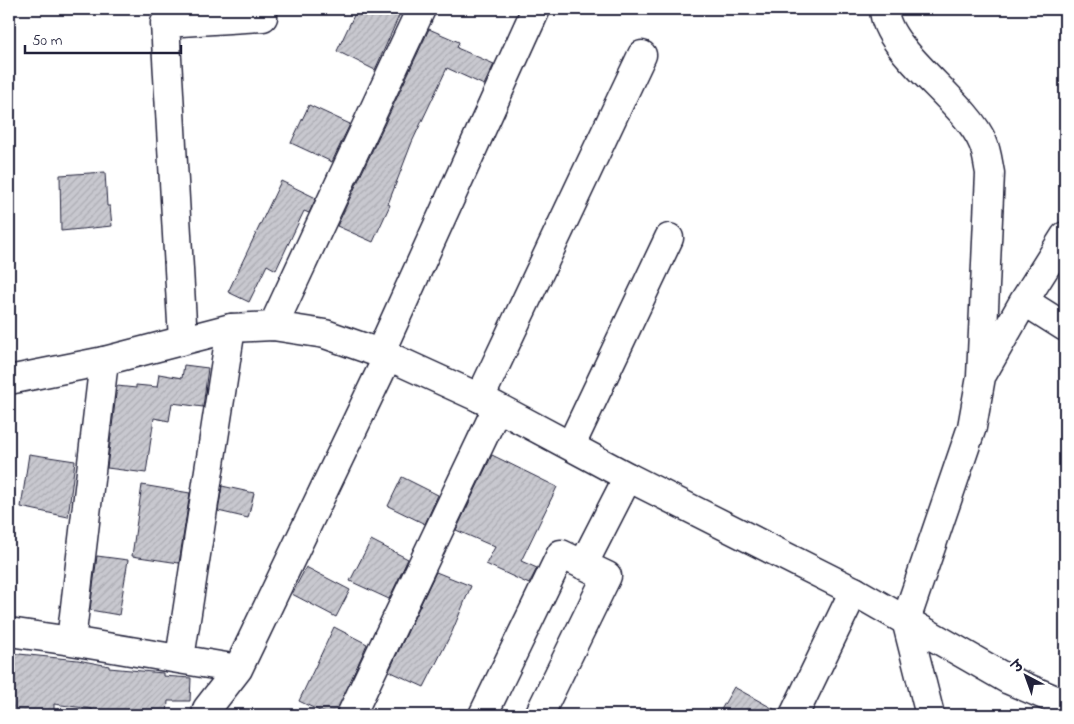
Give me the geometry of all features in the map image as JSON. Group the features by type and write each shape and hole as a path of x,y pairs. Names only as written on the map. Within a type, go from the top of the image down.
{"street":[{"path":"183,340 164,16 263,17 262,9"},
{"path":"273,326 421,9"},
{"path":"206,715 207,709 238,669 384,354 536,9"},
{"path":"884,9 884,17 893,37 966,117 983,143 990,173 981,377 972,427 906,620 930,715"},
{"path":"351,715 642,55"},
{"path":"981,377 1024,301 1065,236"},
{"path":"572,445 669,238"},
{"path":"1024,301 1065,327"},
{"path":"9,380 104,361 231,328 273,326 325,334 384,354 489,403 572,445 628,477 854,591 1009,680 1062,697"},
{"path":"180,658 231,328"},
{"path":"70,641 104,361"},
{"path":"583,565 628,477"},
{"path":"483,715 562,554 606,576 539,715"},
{"path":"794,715 854,591"},
{"path":"9,632 180,658 238,669"}],"building":[{"path":"357,9 402,9 375,70 337,51"},
{"path":"429,29 459,42 457,48 494,64 484,85 447,68 412,142 388,204 390,205 373,242 337,226"},
{"path":"309,105 350,124 332,162 291,143"},
{"path":"105,172 107,206 110,206 112,226 61,231 60,175"},
{"path":"281,181 316,198 309,213 304,211 276,270 267,265 249,302 228,292"},
{"path":"184,365 208,368 203,407 172,403 169,421 154,418 146,473 107,468 117,386 136,388 136,385 157,387 159,374 182,378"},
{"path":"29,454 75,461 68,517 21,507"},
{"path":"492,455 557,487 521,561 537,568 529,584 486,564 495,547 456,530"},
{"path":"402,477 438,495 425,524 388,506"},
{"path":"142,485 190,493 179,563 132,556"},
{"path":"222,486 254,493 248,518 218,511"},
{"path":"371,540 408,559 389,599 350,581"},
{"path":"97,556 128,560 119,615 90,610"},
{"path":"306,567 350,590 336,617 292,594"},
{"path":"436,572 471,586 452,632 424,687 389,671"},
{"path":"334,627 367,644 336,715 328,715 299,701"},
{"path":"9,653 78,660 109,666 109,668 163,673 163,676 191,678 190,701 168,701 167,715 91,715 92,709 54,704 54,715 9,715"},
{"path":"734,687 779,712 779,715 718,715"}]}
